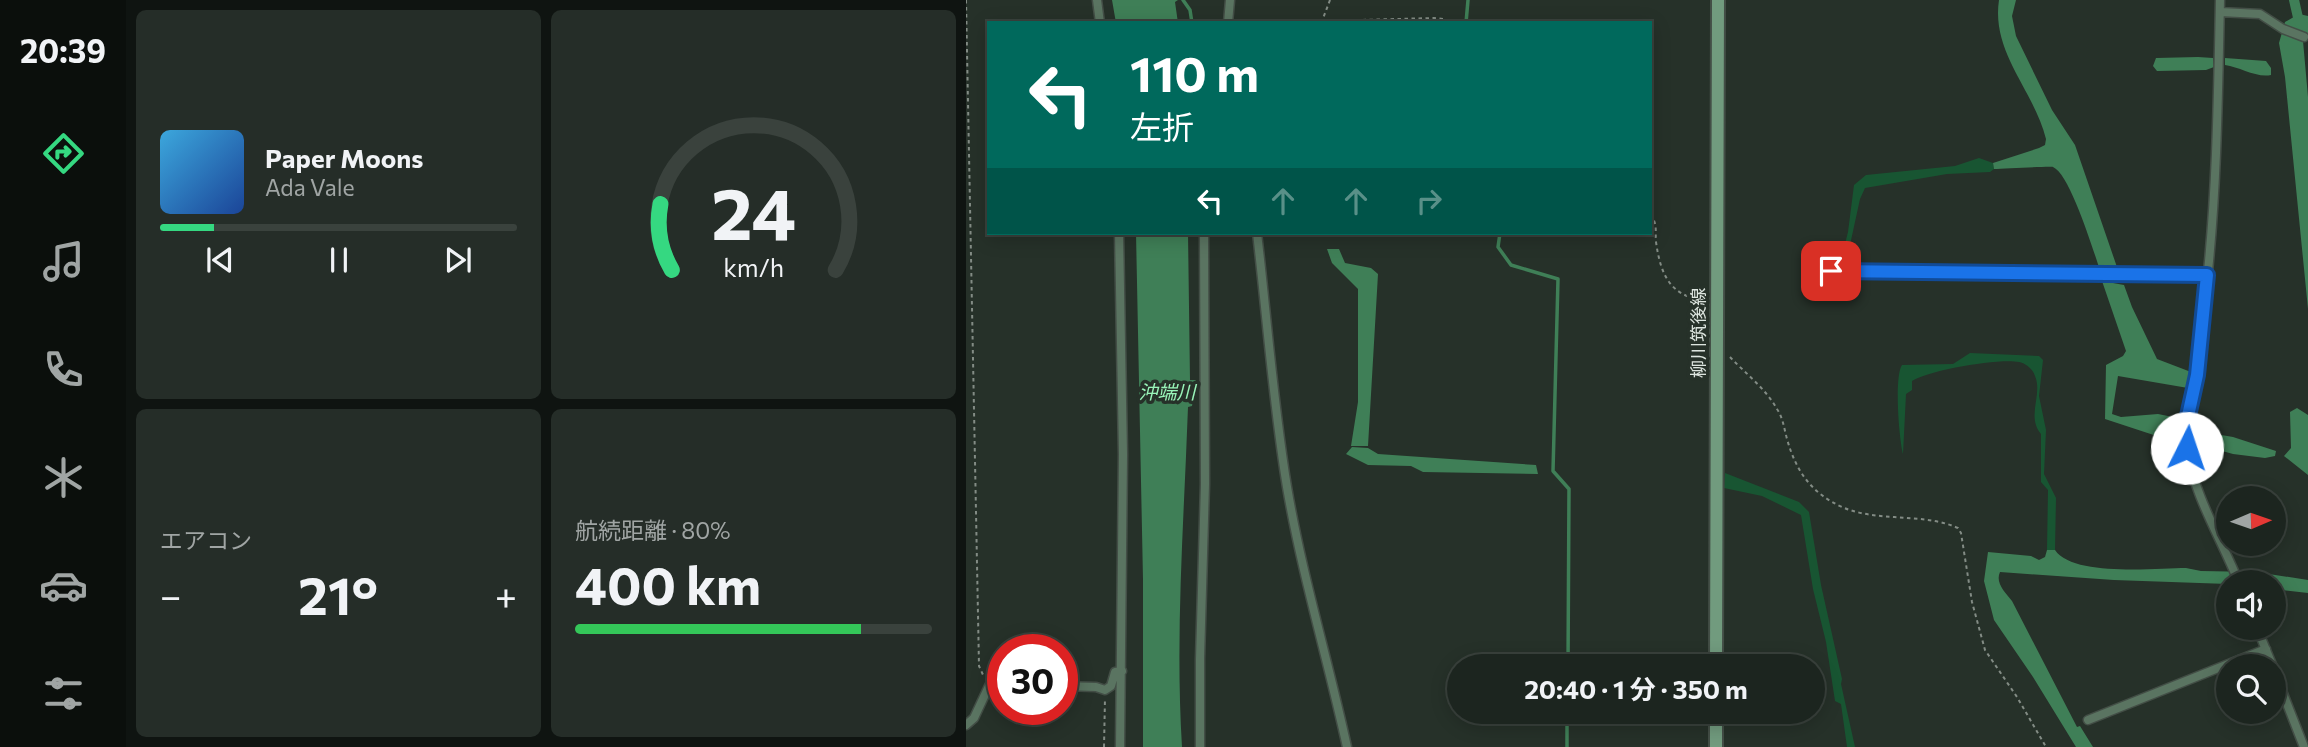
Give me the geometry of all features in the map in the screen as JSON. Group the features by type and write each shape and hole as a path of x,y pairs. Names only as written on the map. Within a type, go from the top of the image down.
{"main road":[{"name":"柳川筑後線","path":"1716,654 1718,0"},
{"path":"1716,724 1716,747"}],"street":[{"path":"1097,0 1100,21"},
{"path":"1228,21 1230,0"},
{"path":"2220,0 2217,142 2207,275 2197,375 2188,416 2187,448 2201,503 2234,570"},
{"path":"2220,12 2260,14 2283,29 2304,37"},
{"path":"1119,235 1123,454 1120,747"},
{"path":"1200,747 1205,484 1204,235"},
{"path":"1257,235 1287,488 1347,747"},
{"path":"1831,271 2207,275"},
{"path":"2262,640 2268,654"},
{"path":"2088,720 2266,649"},
{"path":"1078,686 1105,690 1111,686 1115,673 1122,671"},
{"path":"966,724 974,718 987,690"},
{"path":"2286,701 2304,747"}],"path":[{"path":"966,0 979,666 987,682"},
{"path":"1322,21 1330,0"},
{"path":"1350,21 1434,18 1444,21"},
{"path":"1652,218 1656,225 1656,240 1663,268 1671,285 1689,299 1717,303"},
{"path":"966,279 971,279"},
{"path":"1717,344 1776,406 1783,420 1792,457 1809,485 1820,495 1861,514 1958,527 1972,602 1985,650 2017,696 2046,747"},
{"path":"1104,747 1105,690"}],"shaded area":[{"path":"1979,158 1993,163 1994,169 1990,172 1947,174 1865,188 1860,199 1845,268 1839,268 1848,232 1854,185 1866,175 1955,166"},
{"path":"1970,353 2039,356 2043,360 2039,396 2046,430 2044,474 2056,498 2055,550 2047,550 2048,490 2041,482 2041,434 2035,420 2037,383 2034,373 2026,365 2009,361 1981,363 1948,369 1912,381 1912,390 1906,394 1903,454 1898,394 1902,365 1953,364"},
{"path":"1725,473 1799,502 1809,512 1821,585 1855,747 1847,747 1841,704 1835,701 1801,515 1762,496 1724,488"}],"water":[{"path":"1112,0 1178,0 1175,2 1178,21 1116,21"},
{"path":"1999,0 2016,0 2012,16 2016,36 2052,110 2075,145 2118,270 2100,270 2067,183 2053,167 1994,169 1993,163 2039,148 2045,145 2046,139 2001,37"},
{"path":"2299,14 2308,16 2308,34 2303,33 2303,41 2308,97 2308,309 2285,77 2279,43 2285,22"},
{"path":"2156,58 2213,58 2214,67 2206,70 2157,71 2153,66"},
{"path":"2225,58 2266,61 2271,68 2271,75 2260,75 2225,65"},
{"name":"沖端川","path":"1136,235 1188,235 1190,380 1196,380 1192,406 1188,407 1182,534 1179,662 1182,747 1143,747 1143,580"},
{"path":"1327,249 1339,249 1345,263 1371,268 1378,274 1368,446 1351,446 1358,402 1358,289 1332,263"},
{"path":"2102,281 2124,285 2157,359 2191,372 2188,388 2118,376 2112,414 2121,417 2158,414 2183,419 2197,424 2204,432 2233,437 2276,451 2275,456 2265,458 2233,454 2197,444 2181,444 2105,419 2106,365 2123,356 2126,351"},
{"path":"2297,408 2308,415 2308,475 2284,456 2291,448 2290,412"},
{"path":"1352,447 1368,448 1378,454 1536,465 1538,474 1423,472 1411,466 1368,465 1346,454"},
{"path":"2047,550 2055,550 2065,559 2096,568 2186,568 2216,571 2216,584 2000,572 2002,587 2012,601 2077,727 2080,726 2093,747 2076,747 1994,620 1984,581 1988,552 2031,556 2039,560 2045,557"},
{"path":"2286,577 2308,580 2308,593 2286,590"}],"waterway":[{"path":"1183,0 1190,10 1192,21"},
{"path":"1466,21 1468,0"},
{"path":"2294,0 2299,22 2303,25"},
{"path":"1500,235 1498,247 1511,265 1558,279 1553,471 1569,489 1568,654"},
{"path":"1567,724 1567,747"}],"route":[{"path":"1831,271 2207,275 2197,375 2188,416 2187,448"}]}
